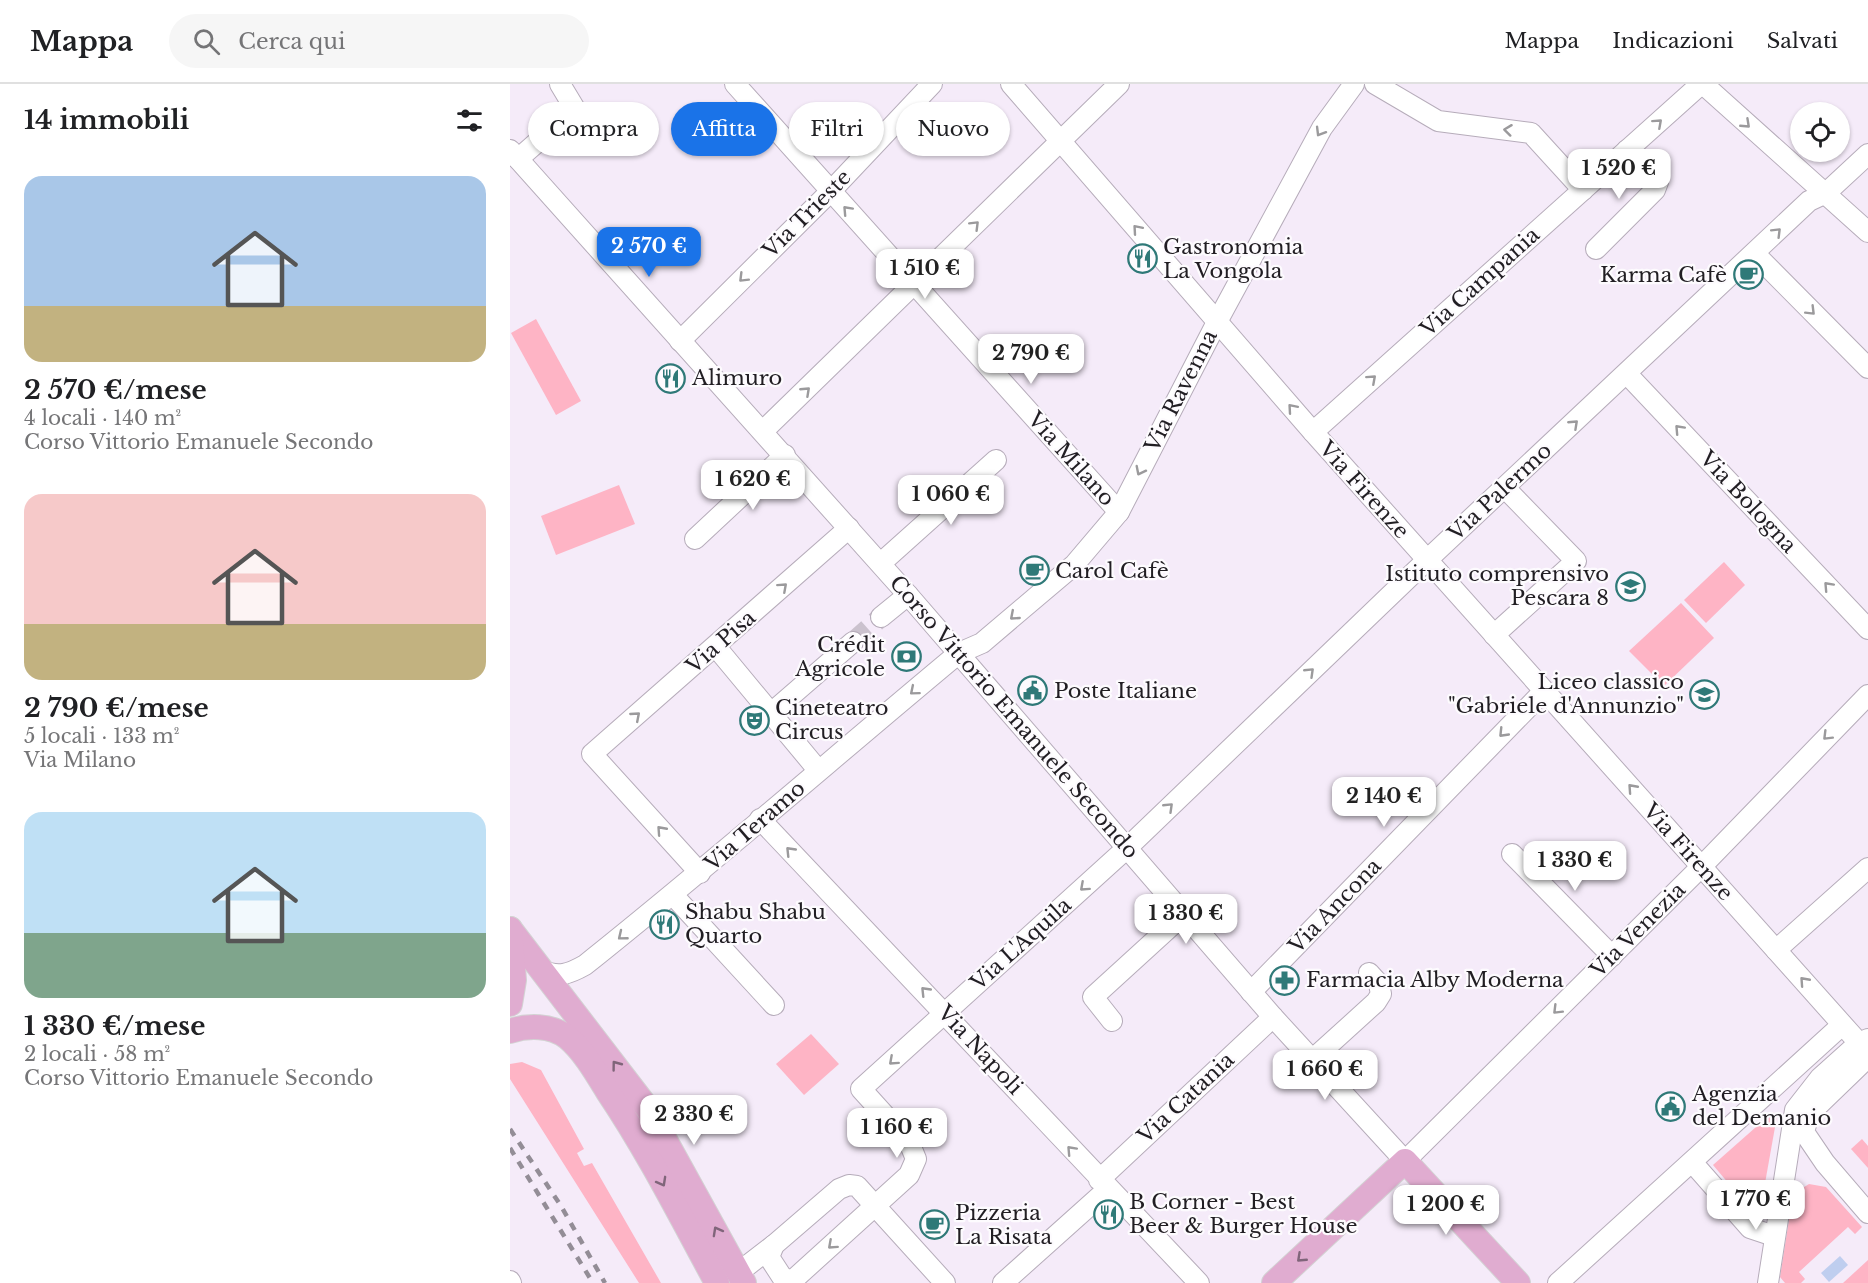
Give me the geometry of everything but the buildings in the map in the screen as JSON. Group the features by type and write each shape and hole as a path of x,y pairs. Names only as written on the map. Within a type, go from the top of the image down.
{"main road":[{"path":"510,928 648,1108 742,1277"},
{"path":"510,928 514,980 510,1004"},
{"path":"518,1029 546,1028 568,1038 579,1051 630,1125 717,1283"},
{"path":"1274,1283 1405,1161"},
{"name":"Corso Vittorio Emanuele Secondo","path":"1405,1161 1518,1283"}],"street":[{"path":"514,154 575,109 560,84"},
{"name":"Via Milano","path":"735,84 830,192 916,283 1119,512"},
{"name":"Via Trieste","path":"680,341 830,192 932,84"},
{"name":"Via Firenze","path":"1011,84 1426,561 1776,950 1859,1038"},
{"path":"763,431 1119,84"},
{"name":"Via Ravenna","path":"959,653 982,644 1074,565 1119,512 1216,322 1322,128 1354,84"},
{"path":"1375,84 1438,121 1531,133 1583,190"},
{"path":"1702,84 1808,181 1826,193 1868,232"},
{"name":"Via Campania","path":"1313,432 1702,84"},
{"path":"1596,249 1655,190 1658,182 1627,150"},
{"name":"Corso Vittorio Emanuele Secondo","path":"514,154 785,455 1251,992 1405,1161"},
{"name":"Via Palermo","path":"1127,848 1426,561 1809,201 1826,193 1868,154"},
{"path":"1755,254 1868,368"},
{"name":"Via Bologna","path":"1627,374 1868,629"},
{"path":"695,539 785,455"},
{"path":"880,563 996,460"},
{"path":"1494,635 1576,561 1505,488"},
{"name":"Via Pisa","path":"700,873 592,754 849,528"},
{"path":"881,617 908,595"},
{"path":"770,714 853,642"},
{"path":"716,647 819,770"},
{"name":"Via Teramo","path":"541,970 552,975 572,973 700,873 760,819 959,653"},
{"name":"Via Ancona","path":"1251,992 1544,691"},
{"name":"Via Venezia","path":"1405,1161 1702,866 1868,695"},
{"name":"Via Napoli","path":"760,819 1199,1283"},
{"name":"Via L'Aquila","path":"875,1206 909,1175 916,1159 909,1142 861,1089 1127,848"},
{"path":"1512,854 1611,956"},
{"path":"1776,950 1868,868"},
{"path":"673,895 774,1005"},
{"path":"1112,1021 1093,998 1184,914"},
{"path":"1312,1060 1376,1002 1381,994 1379,984 1369,973"},
{"name":"Via Catania","path":"1003,1283 1273,1017"},
{"path":"1558,1283 1774,1087 1859,1038"},
{"path":"1768,1283 1795,1110 1820,1078 1859,1038"},
{"path":"1859,1038 1806,1119 1805,1138 1868,1213"},
{"path":"1774,1087 1787,1096 1795,1110"},
{"path":"1692,1162 1750,1228 1774,1236"},
{"path":"1783,1184 1800,1163 1825,1163"},
{"path":"742,1277 774,1245 839,1189 849,1185 857,1186 945,1283"},
{"path":"774,1245 770,1257 782,1277 791,1282 875,1206"}],"shaded area":[{"path":"536,319 581,401 556,415 511,333"},
{"path":"619,485 635,524 556,555 541,516"},
{"path":"1724,562 1745,585 1706,623 1684,600"},
{"path":"1681,603 1714,638 1664,686 1629,651"},
{"path":"811,1034 839,1064 804,1095 776,1064"},
{"path":"522,1062 541,1070 584,1149 577,1153 584,1166 592,1163 661,1283 639,1283 510,1079 510,1064"},
{"path":"1773,1112 1777,1116 1762,1200 1751,1210 1713,1165"},
{"path":"1862,1139 1868,1146 1868,1168 1851,1149"},
{"path":"1809,1184 1826,1187 1862,1227 1855,1234 1848,1227 1799,1272 1805,1279 1801,1283 1785,1283 1780,1277 1793,1194"},
{"path":"1868,1260 1868,1283 1843,1283"}],"water":[{"path":"1840,1256 1848,1265 1829,1282 1821,1273"}],"tunnel":[{"path":"853,642 881,617"}],"railway":[{"path":"510,1129 561,1206 605,1283"},
{"path":"510,1148 593,1283"}],"place":[{"name":"Gastronomia La Vongola","path":"1142,259"},
{"name":"Karma Cafè","path":"1748,275"},
{"name":"Alimuro","path":"671,378"},
{"name":"Carol Cafè","path":"1034,571"},
{"name":"Istituto comprensivo Pescara 8","path":"1630,586"},
{"name":"Crédit Agricole","path":"906,657"},
{"name":"Poste Italiane","path":"1033,691"},
{"name":"Liceo classico \"Gabriele d'Annunzio\"","path":"1705,694"},
{"name":"Cineteatro Circus","path":"754,720"},
{"name":"Shabu Shabu Quarto","path":"664,924"},
{"name":"Farmacia Alby Moderna","path":"1285,980"},
{"name":"Agenzia del Demanio","path":"1671,1106"},
{"name":"B Corner - Best Beer & Burger House","path":"1108,1214"},
{"name":"Pizzeria La Risata","path":"934,1225"}]}
